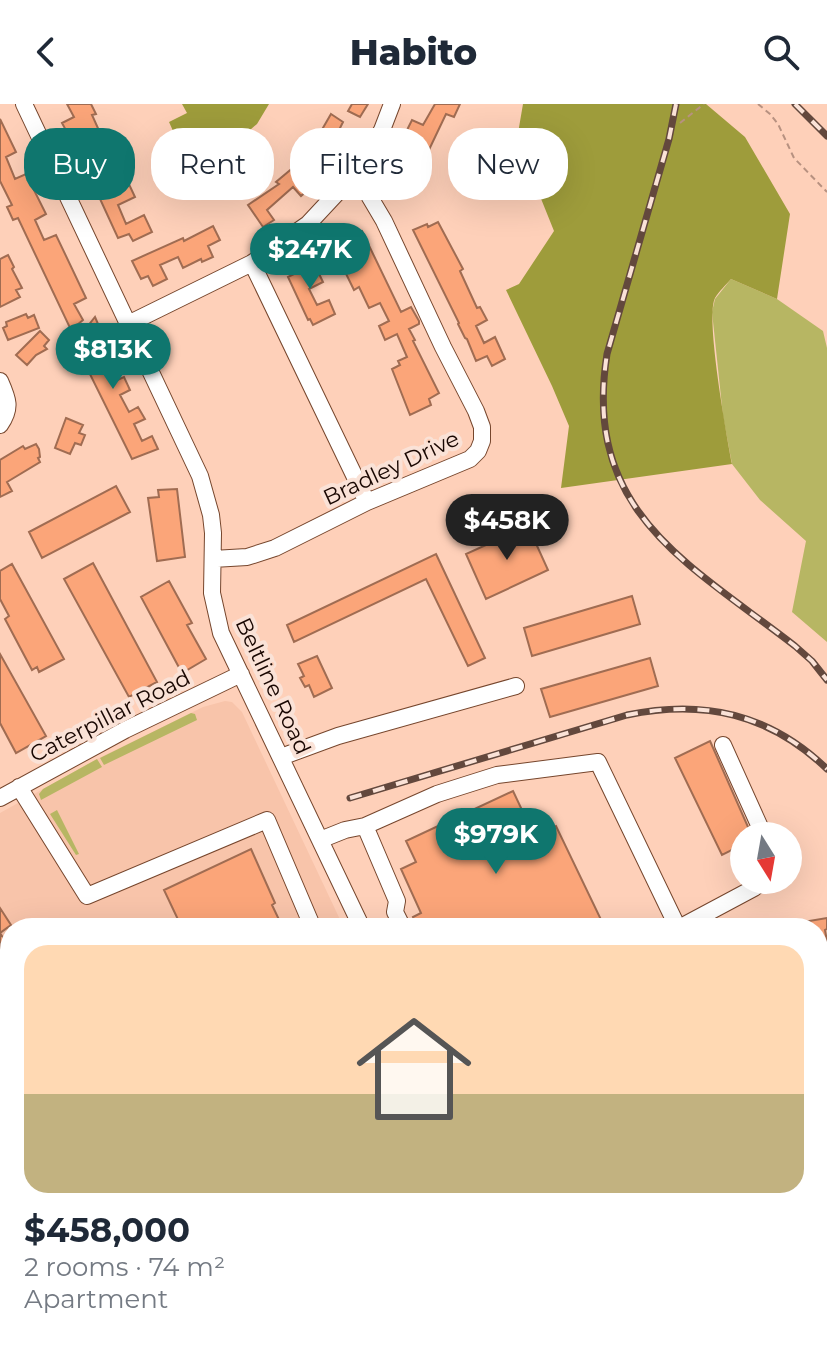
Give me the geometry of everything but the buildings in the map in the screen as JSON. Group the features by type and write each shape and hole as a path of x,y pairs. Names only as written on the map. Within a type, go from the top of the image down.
{"street":[{"name":"Beltline Road","path":"24,104 200,476 211,515 212,593 221,633 357,918"},
{"path":"383,128 392,104"},
{"path":"128,324 252,263 308,224 330,200"},
{"name":"Bradley Drive","path":"213,559 257,555 275,548 367,502 470,459 478,451 483,434 476,411 372,200"},
{"path":"252,263 367,502"},
{"path":"0,381 8,407 0,425"},
{"name":"Caterpillar Road","path":"0,798 125,730 241,674"},
{"path":"281,757 338,736 516,686"},
{"path":"723,745 758,822"},
{"path":"320,840 365,826 437,794 497,775 598,762 674,918"},
{"path":"19,787 87,896 267,820 309,918"},
{"path":"365,826 397,901 395,912 398,918"},
{"path":"698,918 743,894"}],"path":[{"path":"680,123 704,104"},
{"path":"758,104 778,124 794,158 827,192"}],"shaded area":[{"path":"182,104 269,104 252,128 172,128 169,122 187,113"},
{"path":"523,104 706,104 745,137 790,214 777,299 731,279 715,298 715,352 732,464 561,488 569,426 506,290 519,284 554,231 542,200 568,200 568,128 519,128"},
{"path":"731,279 777,299 823,331 827,348 827,642 792,612 806,541 760,500 732,464 723,416 712,312 715,299"},
{"path":"225,701 232,702 242,712 339,918 0,918 0,813 97,759 203,707"},
{"path":"191,713 197,720 104,765 100,758"},
{"path":"97,759 102,767 41,800 39,794 43,789"},
{"path":"57,810 79,854 76,855 50,814"}],"railway":[{"path":"676,104 669,139 607,354 604,409 611,455 627,494 652,528 682,559 717,588 795,646 827,680"},
{"path":"795,104 827,136"},
{"path":"350,798 627,715 655,710 683,709 734,715 783,735 827,769"}]}
